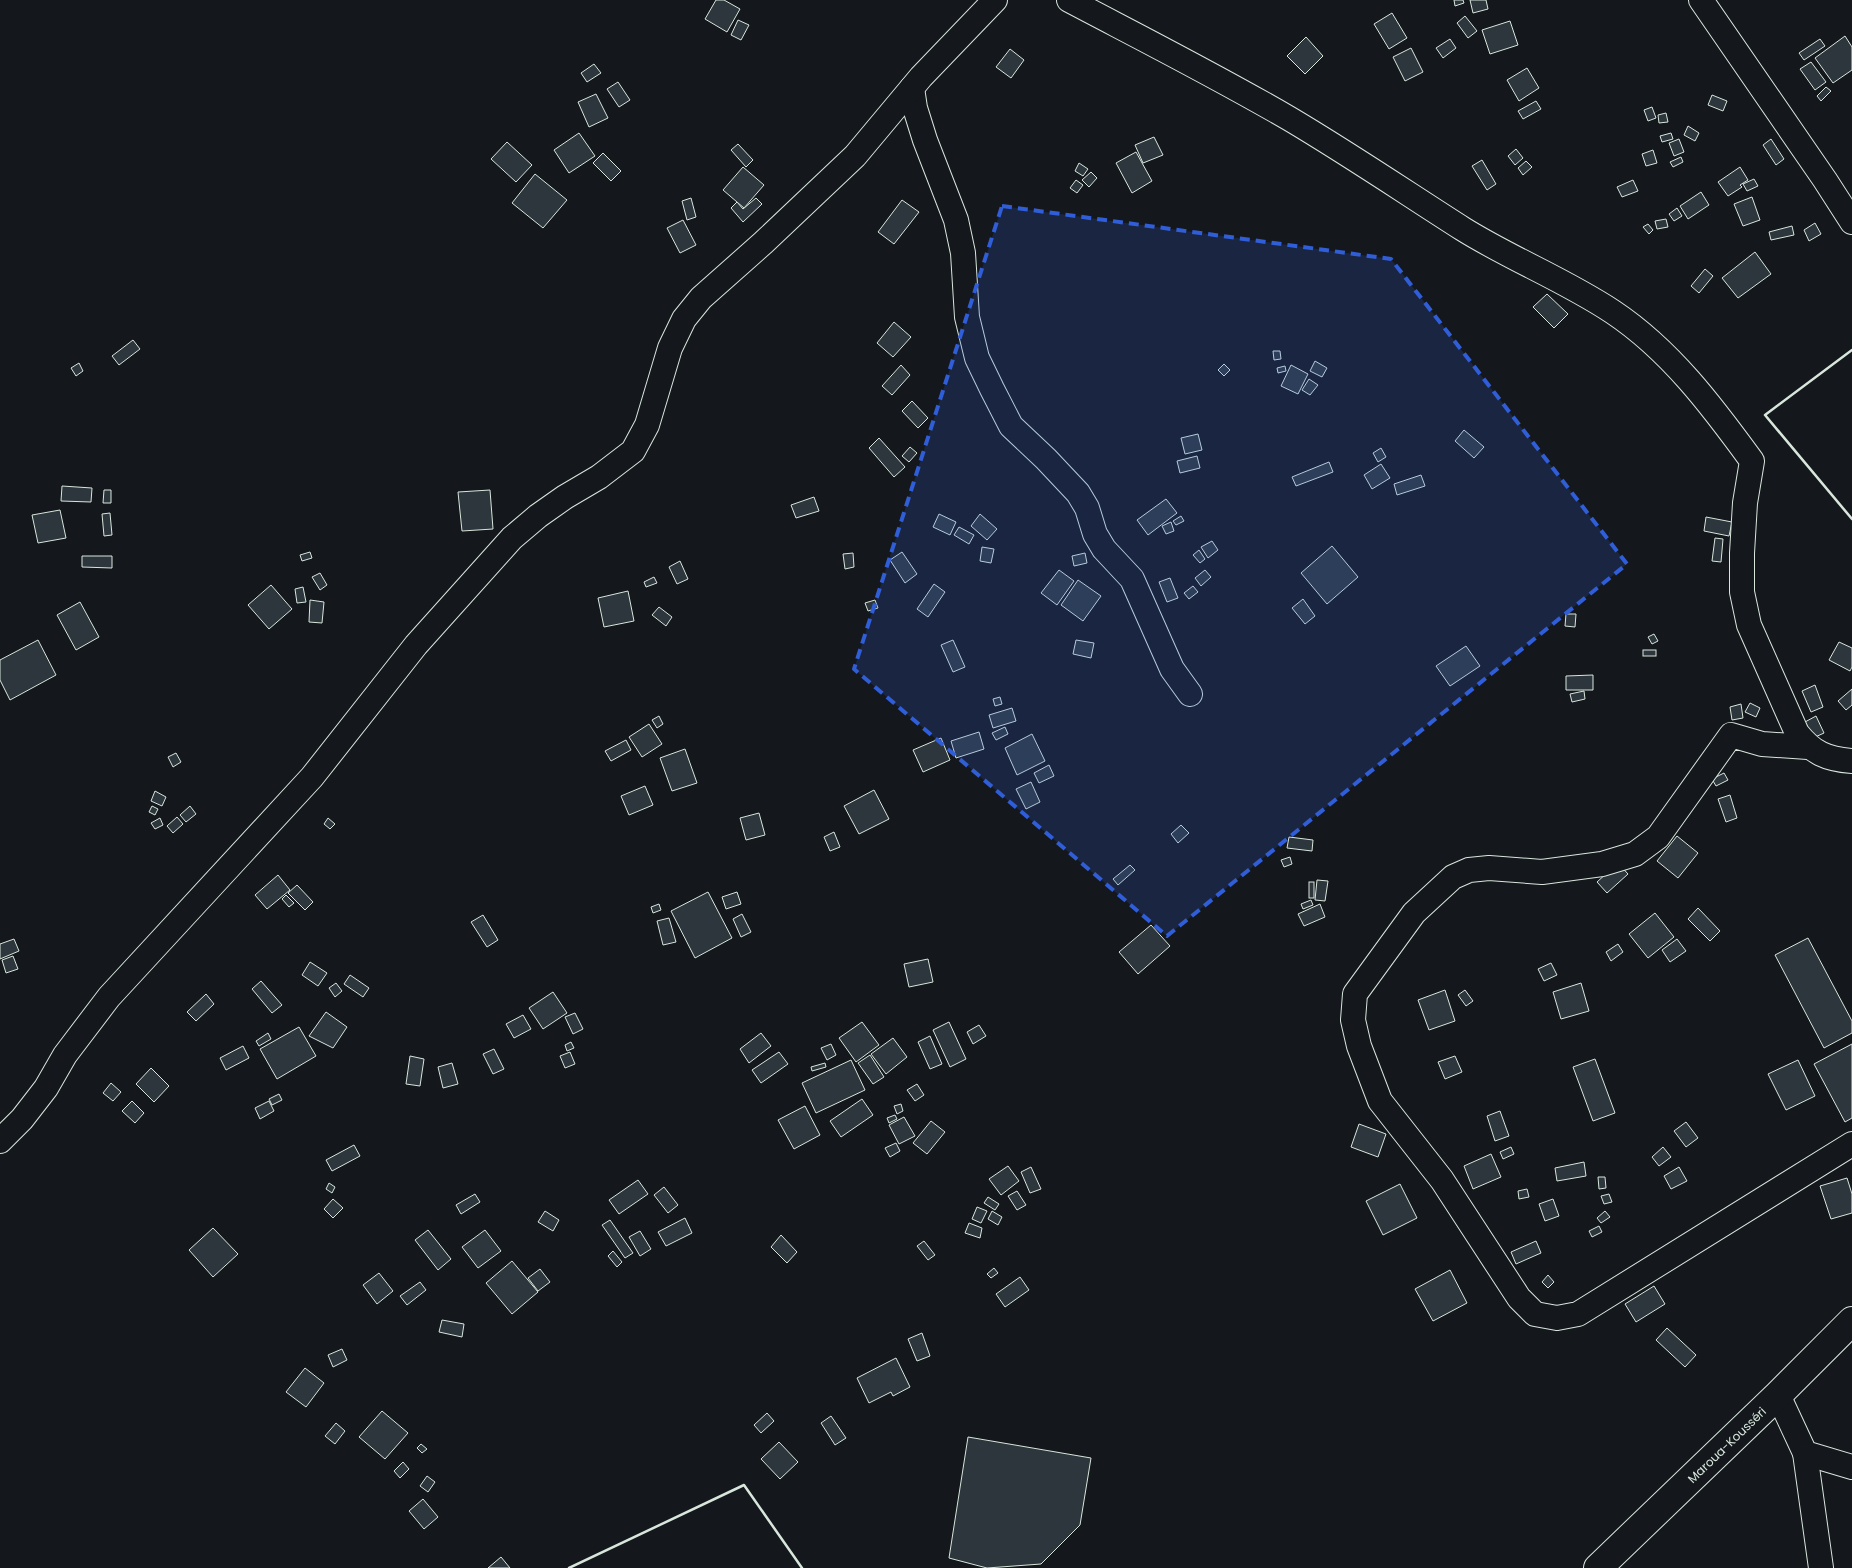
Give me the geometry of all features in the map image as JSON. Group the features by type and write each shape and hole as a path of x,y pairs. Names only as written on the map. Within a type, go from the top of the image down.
{"highway":[{"name":"Maroua-Kousséri","path":"1598,1568 1778,1395 1852,1320"}],"street":[{"path":"0,1141 22,1119 46,1088 65,1055 109,996 312,777 416,645 512,538 538,516 599,477 633,451 646,425 670,348 684,319 701,298 763,243 855,156 912,88 995,0"},
{"path":"1070,0 1232,86 1382,175 1466,230 1583,293 1637,329 1665,354 1723,421 1752,461 1744,511 1742,592 1749,625 1797,733 1808,747 1823,756 1852,761"},
{"path":"1701,0 1852,222"},
{"path":"912,88 914,108 956,220 964,253 967,317 977,358 1011,426 1078,493 1087,508 1095,534 1104,549 1132,580 1172,669 1190,694"},
{"path":"1808,747 1762,744 1731,735 1658,837 1636,854 1602,864 1542,872 1488,868 1469,870 1453,876 1414,914 1355,994 1354,1020 1359,1046 1380,1101 1442,1180 1520,1298 1535,1314 1557,1318 1578,1314 1852,1144"},
{"path":"1778,1395 1805,1453 1821,1568"},
{"path":"1805,1453 1852,1467"}],"highlighted area":[{"path":"1002,206 1391,259 1627,564 1167,936 854,669"}],"building":[{"path":"716,0 724,0 740,9 727,32 705,19"},
{"path":"1454,0 1463,0 1464,3 1455,6"},
{"path":"1470,0 1486,0 1488,9 1473,13"},
{"path":"1392,13 1407,38 1389,49 1374,24"},
{"path":"1465,16 1477,31 1468,38 1457,23"},
{"path":"738,20 749,25 741,40 731,35"},
{"path":"1510,21 1518,45 1490,54 1482,30"},
{"path":"1845,36 1852,47 1852,70 1833,83 1815,58"},
{"path":"1306,37 1323,56 1305,74 1287,56"},
{"path":"1450,39 1456,48 1443,58 1436,48"},
{"path":"1820,39 1825,46 1804,60 1799,53"},
{"path":"1411,48 1423,72 1405,81 1393,57"},
{"path":"1010,49 1024,60 1011,78 996,67"},
{"path":"1811,62 1826,82 1815,90 1800,69"},
{"path":"594,64 601,73 587,82 581,73"},
{"path":"1527,68 1539,88 1519,101 1507,80"},
{"path":"618,82 630,100 619,107 607,89"},
{"path":"1826,87 1831,91 1821,101 1817,96"},
{"path":"596,94 608,118 589,127 578,102"},
{"path":"1712,95 1727,101 1723,111 1708,105"},
{"path":"1536,101 1541,109 1523,119 1518,111"},
{"path":"1652,107 1656,118 1648,121 1644,110"},
{"path":"1666,113 1668,122 1659,123 1658,115"},
{"path":"1688,126 1699,133 1695,141 1684,135"},
{"path":"579,133 595,156 569,173 554,150"},
{"path":"1671,133 1673,139 1662,142 1660,136"},
{"path":"1154,137 1163,155 1143,163 1135,145"},
{"path":"1679,139 1684,152 1674,156 1669,143"},
{"path":"1771,139 1784,159 1776,165 1763,145"},
{"path":"507,142 532,165 516,182 491,159"},
{"path":"738,144 753,160 746,167 731,150"},
{"path":"1516,149 1523,158 1515,165 1508,156"},
{"path":"1653,150 1657,163 1646,166 1642,154"},
{"path":"1136,152 1152,181 1132,193 1116,163"},
{"path":"603,153 621,171 611,181 593,163"},
{"path":"1681,157 1683,162 1673,167 1670,162"},
{"path":"1482,160 1496,184 1487,190 1472,166"},
{"path":"1526,161 1532,167 1523,175 1518,168"},
{"path":"1079,163 1088,169 1083,176 1075,171"},
{"path":"743,167 764,185 744,208 723,190"},
{"path":"1740,167 1748,180 1740,185 1742,187 1728,196 1718,182"},
{"path":"1091,172 1097,178 1089,187 1082,180"},
{"path":"535,174 567,200 543,228 512,203"},
{"path":"1754,179 1758,186 1747,191 1743,184"},
{"path":"1076,180 1083,185 1077,193 1070,188"},
{"path":"1633,180 1638,191 1622,197 1617,187"},
{"path":"1701,192 1709,205 1688,219 1680,206"},
{"path":"1752,197 1760,220 1743,226 1734,204"},
{"path":"691,198 696,217 687,220 682,201"},
{"path":"756,198 762,204 743,222 731,208 737,202 743,209"},
{"path":"902,200 919,212 894,244 878,232"},
{"path":"1677,208 1682,216 1674,221 1669,214"},
{"path":"1666,219 1668,227 1657,229 1655,221"},
{"path":"683,220 696,245 680,253 667,228"},
{"path":"1815,223 1821,234 1809,241 1804,230"},
{"path":"1648,224 1653,230 1649,234 1643,227"},
{"path":"1792,226 1794,235 1771,240 1769,232"},
{"path":"1755,252 1771,274 1738,298 1722,278"},
{"path":"1705,269 1713,276 1699,293 1691,286"},
{"path":"1547,294 1568,314 1554,328 1533,307"},
{"path":"894,322 911,337 893,357 877,343"},
{"path":"133,340 140,349 119,365 112,356"},
{"path":"1273,351 1280,351 1281,359 1274,360"},
{"path":"1315,361 1327,368 1322,377 1310,371"},
{"path":"79,363 83,371 76,376 71,368"},
{"path":"1224,364 1230,370 1224,376 1218,370"},
{"path":"901,365 910,375 892,395 882,386"},
{"path":"1291,365 1308,374 1298,394 1281,386"},
{"path":"1285,366 1286,371 1278,373 1277,368"},
{"path":"1309,379 1318,385 1310,395 1302,390"},
{"path":"912,401 928,418 918,428 902,411"},
{"path":"1464,430 1484,447 1474,458 1455,441"},
{"path":"1198,434 1202,450 1185,454 1181,438"},
{"path":"879,438 905,467 894,477 869,448"},
{"path":"910,447 917,453 909,462 902,456"},
{"path":"1381,448 1386,457 1378,462 1373,453"},
{"path":"1197,456 1200,468 1180,473 1177,461"},
{"path":"1329,462 1333,472 1296,486 1292,477"},
{"path":"1381,464 1390,478 1372,489 1364,475"},
{"path":"1421,475 1425,486 1397,495 1394,484"},
{"path":"62,486 92,488 91,502 61,501"},
{"path":"104,490 111,490 111,503 103,503"},
{"path":"490,490 493,529 462,531 458,492"},
{"path":"814,497 819,511 796,518 791,505"},
{"path":"1166,499 1177,513 1148,535 1137,520"},
{"path":"60,510 66,538 38,543 32,515"},
{"path":"110,513 112,535 104,536 102,514"},
{"path":"939,514 956,522 950,535 933,527"},
{"path":"980,514 997,529 987,540 971,526"},
{"path":"1181,516 1184,521 1176,525 1173,521"},
{"path":"1706,517 1732,522 1729,536 1704,531"},
{"path":"1171,522 1174,531 1166,534 1162,526"},
{"path":"959,527 974,535 969,544 954,535"},
{"path":"1715,538 1723,539 1721,562 1712,561"},
{"path":"1212,541 1218,550 1208,558 1201,547"},
{"path":"1332,546 1358,577 1327,604 1301,573"},
{"path":"982,547 994,549 991,563 980,561"},
{"path":"1199,550 1205,559 1200,563 1193,555"},
{"path":"310,552 312,558 302,561 300,555"},
{"path":"902,552 917,574 905,583 890,560"},
{"path":"853,553 854,567 845,569 843,554"},
{"path":"1085,553 1087,563 1074,566 1072,556"},
{"path":"82,556 112,556 112,568 82,567"},
{"path":"680,561 688,579 677,584 669,567"},
{"path":"1059,570 1074,581 1057,605 1041,593"},
{"path":"1205,570 1211,577 1201,586 1195,578"},
{"path":"320,573 327,585 320,590 312,577"},
{"path":"654,577 657,583 646,587 644,582"},
{"path":"1170,578 1178,598 1167,602 1159,582"},
{"path":"1078,580 1101,596 1083,621 1061,605"},
{"path":"934,584 945,592 928,617 917,609"},
{"path":"271,585 292,609 269,629 248,605"},
{"path":"1193,586 1198,592 1189,599 1184,593"},
{"path":"303,587 306,602 297,603 295,589"},
{"path":"628,591 634,621 604,627 598,598"},
{"path":"1303,599 1315,616 1305,624 1292,608"},
{"path":"310,600 324,602 322,623 309,622"},
{"path":"875,600 878,608 868,611 865,603"},
{"path":"80,602 99,637 76,650 57,615"},
{"path":"659,607 672,617 666,626 652,615"},
{"path":"1566,614 1576,614 1575,627 1565,626"},
{"path":"1654,634 1658,641 1652,644 1648,637"},
{"path":"38,640 56,675 10,700 0,680 0,660"},
{"path":"953,640 965,667 953,672 941,645"},
{"path":"1076,640 1094,643 1091,658 1073,654"},
{"path":"1839,642 1852,648 1852,667 1850,671 1829,660"},
{"path":"1466,646 1480,666 1450,686 1436,666"},
{"path":"1643,650 1656,650 1656,656 1643,656"},
{"path":"1593,675 1593,690 1566,690 1566,676"},
{"path":"1815,685 1823,707 1811,712 1802,691"},
{"path":"1852,689 1852,705 1846,710 1838,701"},
{"path":"1584,691 1585,699 1572,702 1570,694"},
{"path":"1000,697 1002,704 995,706 993,699"},
{"path":"1750,703 1760,708 1756,717 1745,712"},
{"path":"1741,704 1743,718 1732,720 1730,707"},
{"path":"1012,708 1016,721 993,728 989,715"},
{"path":"659,716 663,724 657,728 652,720"},
{"path":"1816,716 1824,733 1813,738 1805,722"},
{"path":"649,724 662,744 642,757 629,737"},
{"path":"1005,727 1008,734 996,740 992,733"},
{"path":"979,732 984,749 956,758 951,741"},
{"path":"1032,734 1045,761 1017,775 1005,748"},
{"path":"941,738 950,760 923,772 913,750"},
{"path":"626,740 631,750 611,761 605,751"},
{"path":"685,749 697,783 672,791 660,758"},
{"path":"176,753 181,762 173,767 168,757"},
{"path":"1049,765 1054,776 1039,783 1034,773"},
{"path":"1724,773 1728,780 1716,786 1712,779"},
{"path":"1031,782 1040,802 1026,809 1016,789"},
{"path":"645,786 653,805 629,815 621,796"},
{"path":"874,790 889,819 859,834 844,806"},
{"path":"155,791 166,797 162,806 151,801"},
{"path":"1730,795 1737,818 1726,822 1718,799"},
{"path":"152,806 158,809 155,815 149,812"},
{"path":"190,806 196,814 186,822 180,815"},
{"path":"759,813 765,835 746,840 740,818"},
{"path":"177,817 183,824 173,833 167,826"},
{"path":"160,818 163,825 155,829 151,823"},
{"path":"328,818 335,824 330,829 324,824"},
{"path":"1181,825 1189,833 1178,843 1171,834"},
{"path":"834,832 840,847 830,851 824,837"},
{"path":"1677,836 1698,853 1678,878 1657,861"},
{"path":"1289,837 1313,840 1312,851 1287,848"},
{"path":"1290,857 1292,864 1284,867 1281,860"},
{"path":"1618,863 1628,874 1607,893 1597,882"},
{"path":"1130,865 1135,870 1118,885 1113,879"},
{"path":"278,875 290,890 267,909 255,895"},
{"path":"1317,880 1328,881 1325,901 1315,900"},
{"path":"1309,882 1314,882 1314,898 1309,898"},
{"path":"297,885 313,902 305,910 288,893"},
{"path":"708,892 732,938 695,958 671,911"},
{"path":"737,892 741,904 726,909 722,897"},
{"path":"286,895 294,903 289,907 282,899"},
{"path":"1311,900 1313,905 1303,909 1301,904"},
{"path":"659,904 661,910 653,913 651,907"},
{"path":"1320,904 1325,917 1304,926 1298,914"},
{"path":"1698,908 1720,931 1710,941 1688,919"},
{"path":"1655,913 1674,937 1648,958 1629,934"},
{"path":"742,914 751,932 741,937 733,919"},
{"path":"483,915 498,940 487,947 471,922"},
{"path":"669,918 676,942 663,945 657,921"},
{"path":"1151,925 1170,946 1138,974 1119,952"},
{"path":"1808,938 1852,1021 1852,1033 1824,1048 1775,955"},
{"path":"14,939 19,951 0,959 0,944"},
{"path":"1677,939 1686,951 1670,962 1662,950"},
{"path":"1618,944 1623,952 1611,961 1606,952"},
{"path":"13,956 18,969 6,973 2,960"},
{"path":"928,959 933,982 909,987 904,964"},
{"path":"310,962 327,973 318,986 302,975"},
{"path":"1551,963 1557,975 1544,981 1538,969"},
{"path":"350,975 369,988 363,997 344,984"},
{"path":"261,981 282,1005 272,1013 252,989"},
{"path":"336,983 342,991 335,997 329,988"},
{"path":"1581,983 1589,1011 1561,1019 1553,992"},
{"path":"1445,990 1455,1021 1429,1030 1418,1000"},
{"path":"1465,990 1473,1001 1466,1006 1458,995"},
{"path":"553,992 567,1013 543,1029 529,1008"},
{"path":"206,994 214,1004 196,1021 187,1012"},
{"path":"326,1012 347,1027 333,1048 309,1036"},
{"path":"575,1013 583,1029 573,1034 565,1017"},
{"path":"523,1015 531,1029 514,1038 506,1024"},
{"path":"862,1022 879,1045 856,1062 839,1038"},
{"path":"949,1022 966,1059 950,1067 933,1030"},
{"path":"979,1025 986,1036 973,1044 967,1032"},
{"path":"299,1027 316,1056 277,1079 260,1049"},
{"path":"268,1033 271,1039 259,1046 256,1041"},
{"path":"761,1033 771,1046 749,1063 740,1049"},
{"path":"930,1036 942,1064 930,1069 918,1042"},
{"path":"893,1038 907,1057 886,1074 871,1054"},
{"path":"571,1042 574,1048 567,1051 565,1045"},
{"path":"831,1044 836,1055 827,1060 821,1048"},
{"path":"1852,1044 1852,1118 1845,1122 1814,1064"},
{"path":"243,1046 249,1058 226,1070 220,1058"},
{"path":"494,1049 504,1069 493,1074 483,1054"},
{"path":"570,1052 575,1064 565,1068 560,1056"},
{"path":"779,1052 788,1064 761,1083 752,1070"},
{"path":"870,1055 884,1077 873,1084 858,1063"},
{"path":"410,1056 424,1059 420,1086 406,1084"},
{"path":"1455,1056 1462,1072 1445,1079 1438,1062"},
{"path":"1595,1059 1615,1113 1593,1121 1573,1067"},
{"path":"851,1060 865,1090 816,1113 802,1083"},
{"path":"1798,1060 1815,1096 1786,1110 1768,1074"},
{"path":"452,1063 458,1084 443,1088 438,1067"},
{"path":"825,1063 826,1067 812,1071 811,1067"},
{"path":"151,1068 169,1086 154,1102 136,1084"},
{"path":"111,1083 121,1092 113,1101 103,1093"},
{"path":"917,1084 924,1095 915,1101 907,1090"},
{"path":"279,1094 282,1100 272,1105 269,1099"},
{"path":"862,1099 873,1115 841,1137 830,1121"},
{"path":"132,1101 144,1113 135,1123 122,1111"},
{"path":"269,1101 274,1111 260,1119 255,1108"},
{"path":"901,1104 903,1111 897,1114 894,1106"},
{"path":"805,1106 820,1135 794,1149 778,1120"},
{"path":"1500,1111 1509,1136 1495,1141 1487,1116"},
{"path":"895,1115 897,1119 889,1123 887,1118"},
{"path":"904,1117 915,1136 899,1144 889,1125"},
{"path":"931,1121 945,1132 927,1154 913,1143"},
{"path":"1686,1122 1698,1138 1686,1147 1674,1131"},
{"path":"1359,1124 1386,1134 1378,1157 1351,1147"},
{"path":"896,1143 900,1151 890,1157 885,1148"},
{"path":"354,1145 360,1156 332,1171 326,1160"},
{"path":"1511,1147 1514,1154 1503,1159 1500,1152"},
{"path":"1663,1147 1671,1157 1659,1166 1652,1157"},
{"path":"1491,1154 1501,1177 1473,1189 1464,1166"},
{"path":"1584,1162 1586,1176 1557,1181 1555,1168"},
{"path":"1008,1166 1019,1181 1001,1195 989,1179"},
{"path":"1031,1167 1041,1189 1030,1193 1021,1172"},
{"path":"1679,1167 1687,1181 1671,1189 1664,1176"},
{"path":"1598,1177 1605,1177 1606,1188 1599,1189"},
{"path":"1847,1178 1852,1194 1852,1213 1831,1219 1820,1186"},
{"path":"638,1180 648,1194 619,1214 609,1200"},
{"path":"329,1183 335,1187 332,1193 326,1189"},
{"path":"1400,1184 1417,1218 1383,1235 1366,1201"},
{"path":"664,1187 678,1205 668,1213 654,1195"},
{"path":"1527,1189 1529,1197 1519,1199 1518,1191"},
{"path":"1017,1191 1026,1205 1017,1210 1008,1196"},
{"path":"475,1194 480,1202 461,1214 456,1205"},
{"path":"1609,1194 1612,1202 1604,1204 1601,1196"},
{"path":"988,1197 999,1204 995,1210 984,1203"},
{"path":"333,1199 343,1208 333,1218 324,1209"},
{"path":"1553,1199 1559,1216 1545,1221 1539,1204"},
{"path":"977,1207 987,1211 981,1223 972,1219"},
{"path":"545,1211 559,1220 553,1231 538,1222"},
{"path":"992,1211 1002,1217 998,1225 988,1219"},
{"path":"1605,1211 1610,1217 1601,1223 1597,1218"},
{"path":"685,1218 692,1233 666,1246 658,1232"},
{"path":"610,1220 633,1253 625,1258 602,1225"},
{"path":"969,1223 982,1228 980,1238 965,1233"},
{"path":"1599,1226 1602,1232 1592,1237 1589,1231"},
{"path":"213,1228 238,1254 213,1277 189,1250"},
{"path":"428,1230 451,1259 438,1270 415,1240"},
{"path":"485,1230 501,1251 478,1268 462,1247"},
{"path":"640,1231 651,1249 640,1256 629,1237"},
{"path":"781,1235 797,1252 787,1263 771,1247"},
{"path":"924,1241 935,1255 928,1260 917,1246"},
{"path":"1536,1241 1541,1253 1516,1264 1511,1252"},
{"path":"613,1251 622,1262 617,1267 608,1256"},
{"path":"512,1261 538,1292 512,1314 486,1283"},
{"path":"994,1268 998,1273 991,1278 987,1274"},
{"path":"540,1269 550,1282 538,1291 528,1278"},
{"path":"1450,1270 1467,1303 1433,1321 1415,1289"},
{"path":"379,1273 393,1291 377,1304 363,1285"},
{"path":"1548,1275 1554,1282 1548,1288 1542,1282"},
{"path":"1020,1277 1029,1290 1005,1307 996,1294"},
{"path":"420,1282 426,1290 407,1305 400,1296"},
{"path":"1654,1286 1665,1304 1636,1322 1625,1304"},
{"path":"442,1320 464,1324 462,1337 439,1332"},
{"path":"1667,1328 1696,1355 1685,1367 1656,1340"},
{"path":"922,1333 930,1356 917,1361 908,1339"},
{"path":"342,1349 347,1360 333,1367 328,1355"},
{"path":"896,1358 910,1387 893,1396 891,1392 869,1403 857,1378"},
{"path":"305,1368 324,1383 306,1407 286,1392"},
{"path":"382,1411 408,1433 385,1459 359,1437"},
{"path":"767,1413 774,1421 761,1433 754,1425"},
{"path":"831,1416 846,1438 835,1445 821,1423"},
{"path":"336,1423 345,1431 335,1444 325,1436"},
{"path":"968,1437 1091,1458 1080,1525 1041,1564 987,1568 949,1558"},
{"path":"779,1442 798,1462 780,1479 761,1459"},
{"path":"421,1444 427,1449 422,1453 417,1448"},
{"path":"403,1462 409,1469 400,1478 394,1471"},
{"path":"427,1476 435,1482 428,1492 420,1486"},
{"path":"423,1499 438,1517 424,1529 409,1511"},
{"path":"501,1557 510,1568 488,1568"}],"wall":[{"path":"1852,350 1765,415 1852,519"},
{"path":"569,1568 744,1485 802,1568"}]}
